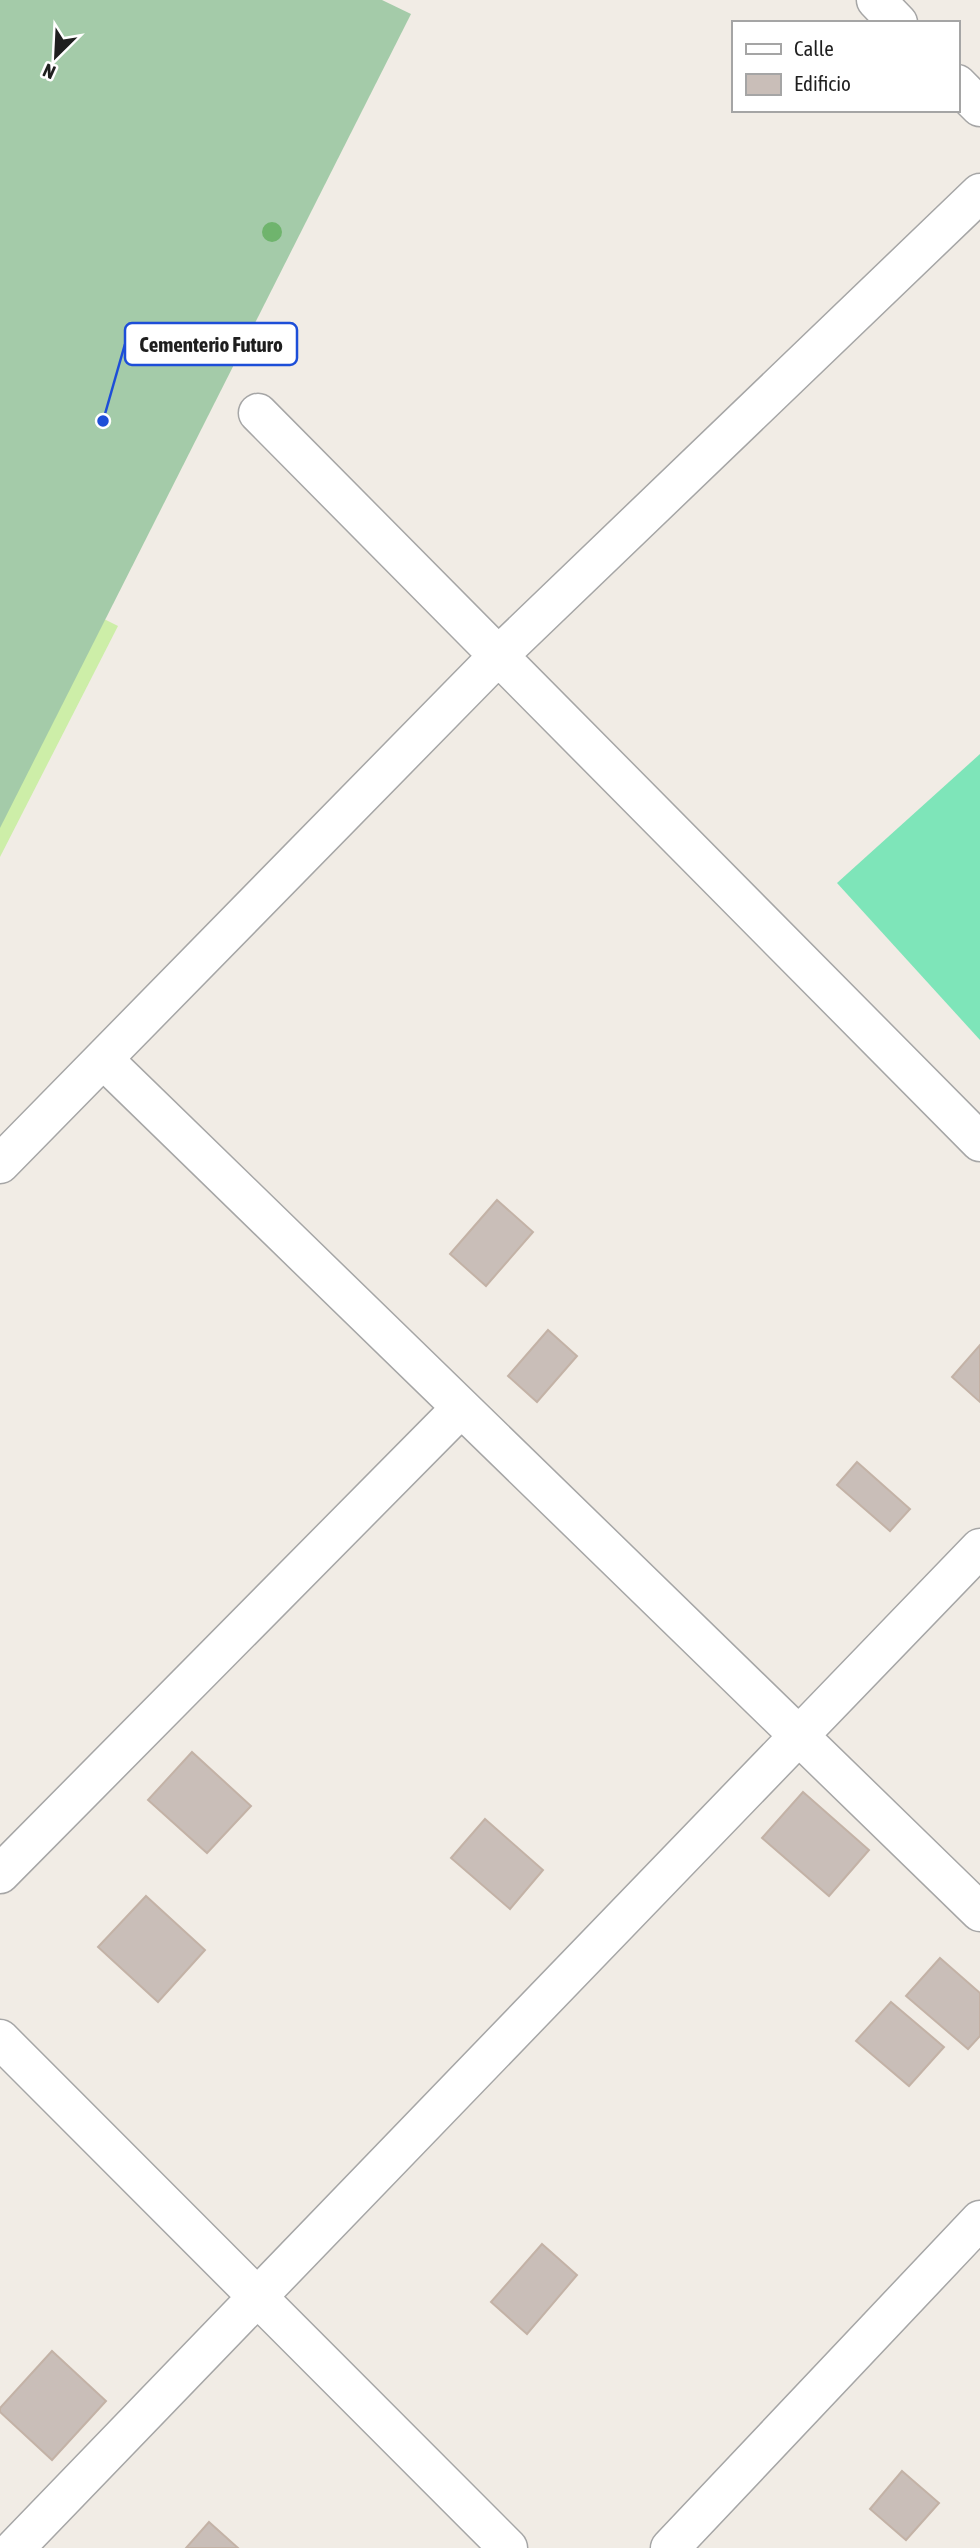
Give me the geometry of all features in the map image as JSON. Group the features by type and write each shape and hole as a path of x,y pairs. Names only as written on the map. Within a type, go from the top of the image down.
{"street":[{"path":"876,0 896,21"},
{"path":"959,86 980,107"},
{"path":"0,1164 498,656 980,193"},
{"path":"258,413 980,1142"},
{"path":"103,1059 980,1913"},
{"path":"0,1874 461,1408"},
{"path":"15,2548 980,1548"},
{"path":"0,2039 508,2548"},
{"path":"670,2548 980,2221"}],"green space":[{"path":"0,0 382,0 411,14 0,828"},
{"path":"0,567 118,626 0,857"},
{"path":"980,754 980,1040 837,883"}],"building":[{"path":"497,1200 533,1232 486,1286 450,1254"},
{"path":"548,1330 577,1356 537,1402 508,1376"},
{"path":"980,1345 980,1402 952,1377"},
{"path":"857,1462 910,1509 890,1531 837,1485"},
{"path":"192,1752 251,1806 207,1853 148,1800"},
{"path":"803,1792 869,1850 829,1896 762,1838"},
{"path":"485,1819 543,1870 510,1909 451,1858"},
{"path":"146,1896 205,1950 158,2002 98,1947"},
{"path":"940,1958 980,1993 980,2036 968,2049 906,1996"},
{"path":"891,2002 944,2047 909,2086 856,2041"},
{"path":"542,2244 577,2275 527,2334 491,2302"},
{"path":"52,2351 106,2401 52,2460 0,2412 0,2408"},
{"path":"902,2471 939,2503 906,2540 870,2509"},
{"path":"209,2522 238,2548 186,2548"}],"place":[{"name":"Cementerio Futuro","path":"103,421"}]}
